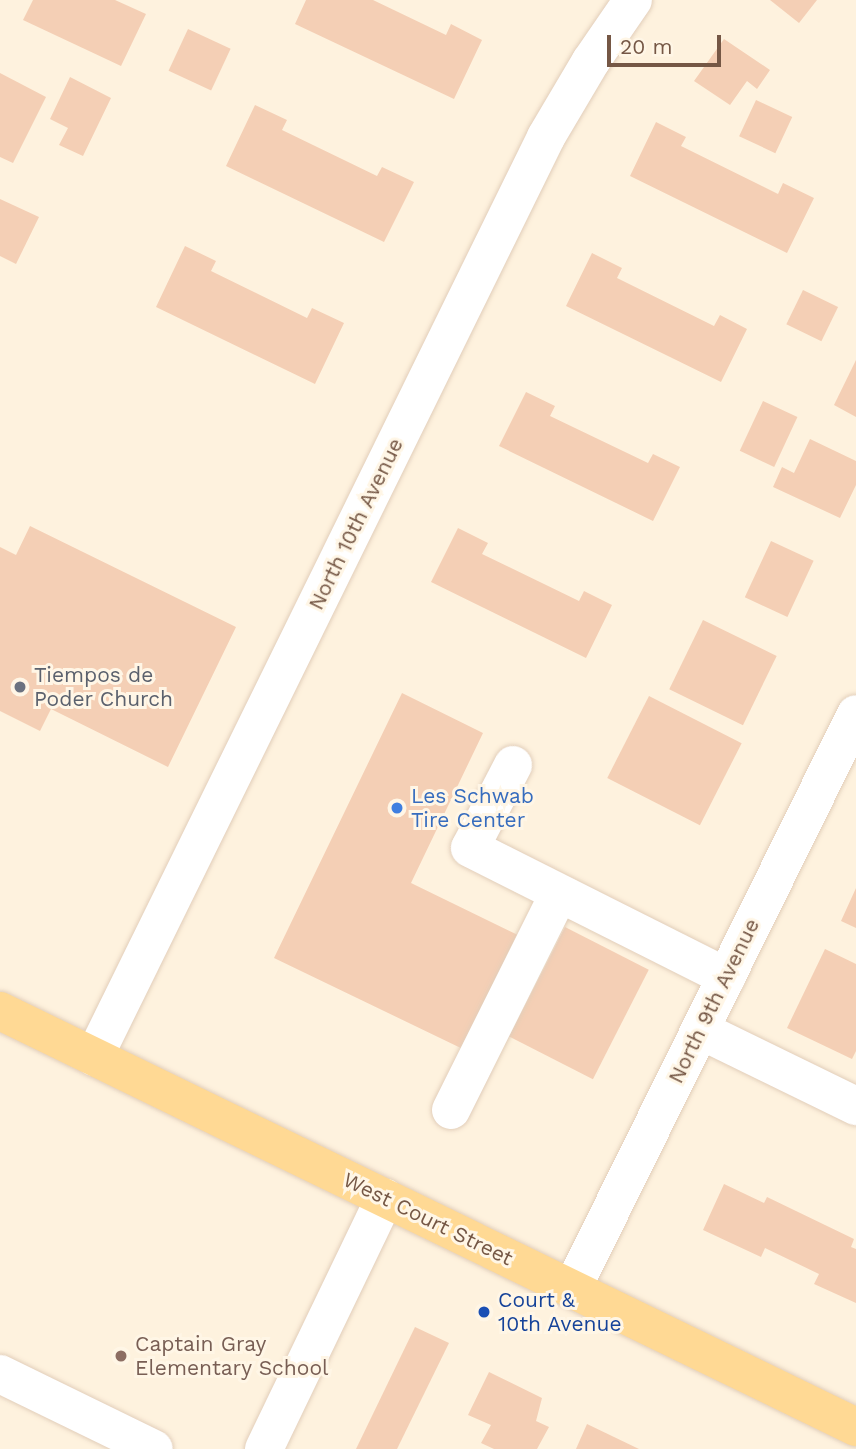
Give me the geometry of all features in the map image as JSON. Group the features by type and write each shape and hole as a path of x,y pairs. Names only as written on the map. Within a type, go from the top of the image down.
{"main road":[{"name":"West Court Street","path":"0,1011 856,1427"}],"street":[{"name":"North 10th Avenue","path":"94,1057 546,137 591,61 633,0"},
{"name":"North 9th Avenue","path":"572,1289 726,977 841,781 856,713"},
{"path":"513,765 470,848 726,977"},
{"path":"450,1110 559,892"},
{"path":"700,1030 856,1105"},
{"path":"264,1449 385,1198"},
{"path":"0,1374 153,1449"}],"building":[{"path":"33,0 115,0 146,14 121,66 23,20"},
{"path":"306,0 373,0 446,35 451,24 482,40 454,99 295,24"},
{"path":"770,0 817,0 799,23"},
{"path":"188,29 231,49 211,91 169,71"},
{"path":"724,39 770,70 757,89 747,81 730,105 694,81"},
{"path":"0,73 46,97 13,163 0,157"},
{"path":"70,77 111,98 83,156 59,145 68,128 50,119"},
{"path":"756,100 792,117 775,153 739,136"},
{"path":"255,105 287,120 282,130 377,176 382,167 414,182 384,242 226,166"},
{"path":"656,122 686,137 681,146 778,194 783,183 814,198 787,253 630,176"},
{"path":"0,199 39,217 16,264 0,256"},
{"path":"185,246 216,261 211,271 307,318 312,308 344,323 315,384 156,307"},
{"path":"592,253 622,268 617,278 714,326 720,315 747,329 721,382 566,306"},
{"path":"803,290 838,307 821,341 786,324"},
{"path":"856,360 856,417 834,405"},
{"path":"526,392 555,406 550,416 648,463 653,454 680,467 653,521 499,446"},
{"path":"763,401 797,417 774,467 740,451"},
{"path":"810,439 856,461 856,485 840,518 773,487 782,467 794,473"},
{"path":"30,526 236,627 168,767 51,709 40,731 0,711 0,547 16,555"},
{"path":"458,528 488,543 482,554 579,601 584,591 612,605 586,658 431,582"},
{"path":"771,541 814,561 787,617 745,597"},
{"path":"703,620 777,656 743,725 669,689"},
{"name":"Les Schwab Tire Center","path":"402,693 483,733 411,883 522,937 467,1051 274,958"},
{"path":"649,696 742,743 700,825 607,778"},
{"path":"856,888 856,928 841,921"},
{"path":"565,927 649,970 593,1079 509,1037"},
{"path":"825,949 856,964 856,1051 852,1059 787,1028"},
{"path":"724,1184 764,1203 767,1197 854,1239 851,1247 856,1249 856,1303 814,1284 819,1274 765,1248 761,1257 703,1230"},
{"path":"415,1327 449,1343 397,1449 356,1449"},
{"path":"489,1372 542,1398 536,1421 549,1427 537,1449 494,1449 481,1443 491,1425 468,1415"},
{"path":"587,1424 639,1449 576,1449"}],"place":[{"name":"Tiempos de Poder Church","path":"20,687"},
{"name":"Les Schwab Tire Center","path":"397,808"},
{"name":"Court & 10th Avenue","path":"484,1312"},
{"name":"Captain Gray Elementary School","path":"121,1356"}]}
